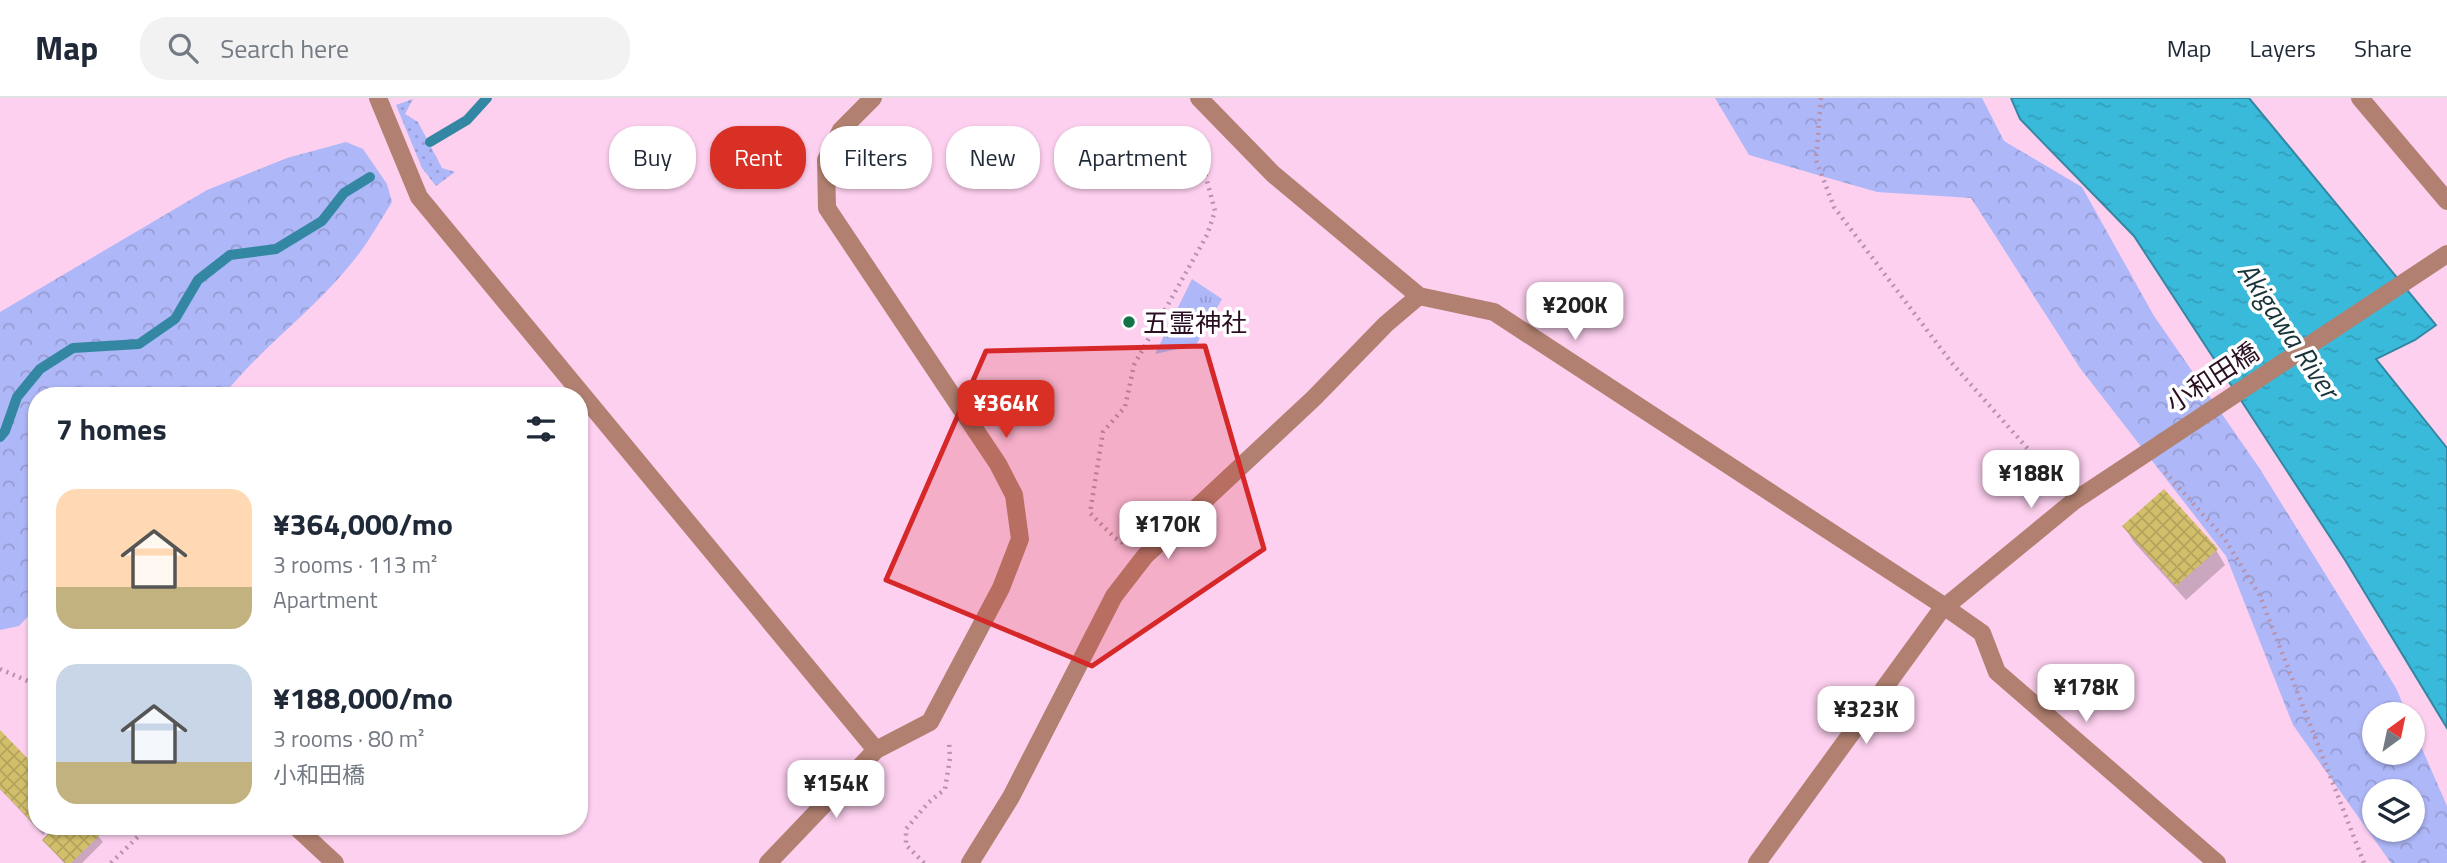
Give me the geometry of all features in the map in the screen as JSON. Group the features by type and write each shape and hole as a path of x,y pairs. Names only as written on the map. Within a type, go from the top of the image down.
{"street":[{"path":"378,98 419,197 576,387"},
{"path":"768,863 876,750 930,722 1001,588 1020,539 1014,495 998,464 827,208 826,160 841,130 873,98"},
{"path":"1199,98 1273,174 1419,296 1494,312 1944,606 1756,863"},
{"path":"2360,98 2447,201"},
{"name":"小和田橋","path":"2217,863 1997,672 1982,633 1945,607 2074,501 2447,254"},
{"path":"970,863 1011,797 1114,596 1145,556 1314,398 1386,324 1419,296"},
{"path":"588,402 876,750"},
{"path":"305,835 335,863"}],"path":[{"path":"1821,98 1816,160 1834,207 1951,362 2074,501"},
{"path":"1145,556 1115,538 1090,513 1103,432 1125,407 1134,365 1207,235 1215,211 1192,124"},
{"path":"2146,452 2224,538 2260,596 2364,863"},
{"path":"0,669 28,681"},
{"path":"924,863 906,845 906,829 928,803 945,789 950,758 948,736 930,722"},
{"path":"111,863 140,835"}],"highlighted area":[{"path":"1205,346 1264,549 1092,666 886,580 986,351"}],"green space":[{"path":"1715,98 1982,98 2004,141 2082,187 2154,316 2260,469 2396,688 2402,702 2362,702 2362,765 2426,765 2426,758 2447,806 2447,863 2391,863 2376,842 2425,842 2425,779 2362,779 2362,822 2293,725 2226,556 2080,368 1971,198 1877,192 1749,155"},
{"path":"413,99 405,114 418,122 442,168 455,172 436,186 422,168 396,105"},
{"path":"346,142 363,149 387,184 392,202 364,246 339,278 231,387 28,387 28,616 19,626 0,630 0,312 207,190 287,158"},
{"path":"1192,279 1222,299 1196,345 1155,354"}],"water":[{"name":"Akigawa River","path":"2011,98 2249,98 2436,325 2415,340 2376,359 2447,448 2447,728 2345,560 2134,236 2020,119"}],"building":[{"path":"2164,489 2218,549 2176,586 2122,526"},
{"path":"0,730 28,759 28,818 0,789"},
{"path":"47,835 100,835 71,863 65,863 42,840"}],"waterway":[{"path":"430,142 467,120 487,98"},
{"path":"0,437 5,431 17,397 40,369 73,348 139,344 175,319 198,280 230,255 276,249 322,221 344,193 370,177"}],"place":[{"name":"五霊神社","path":"1129,322"}]}
